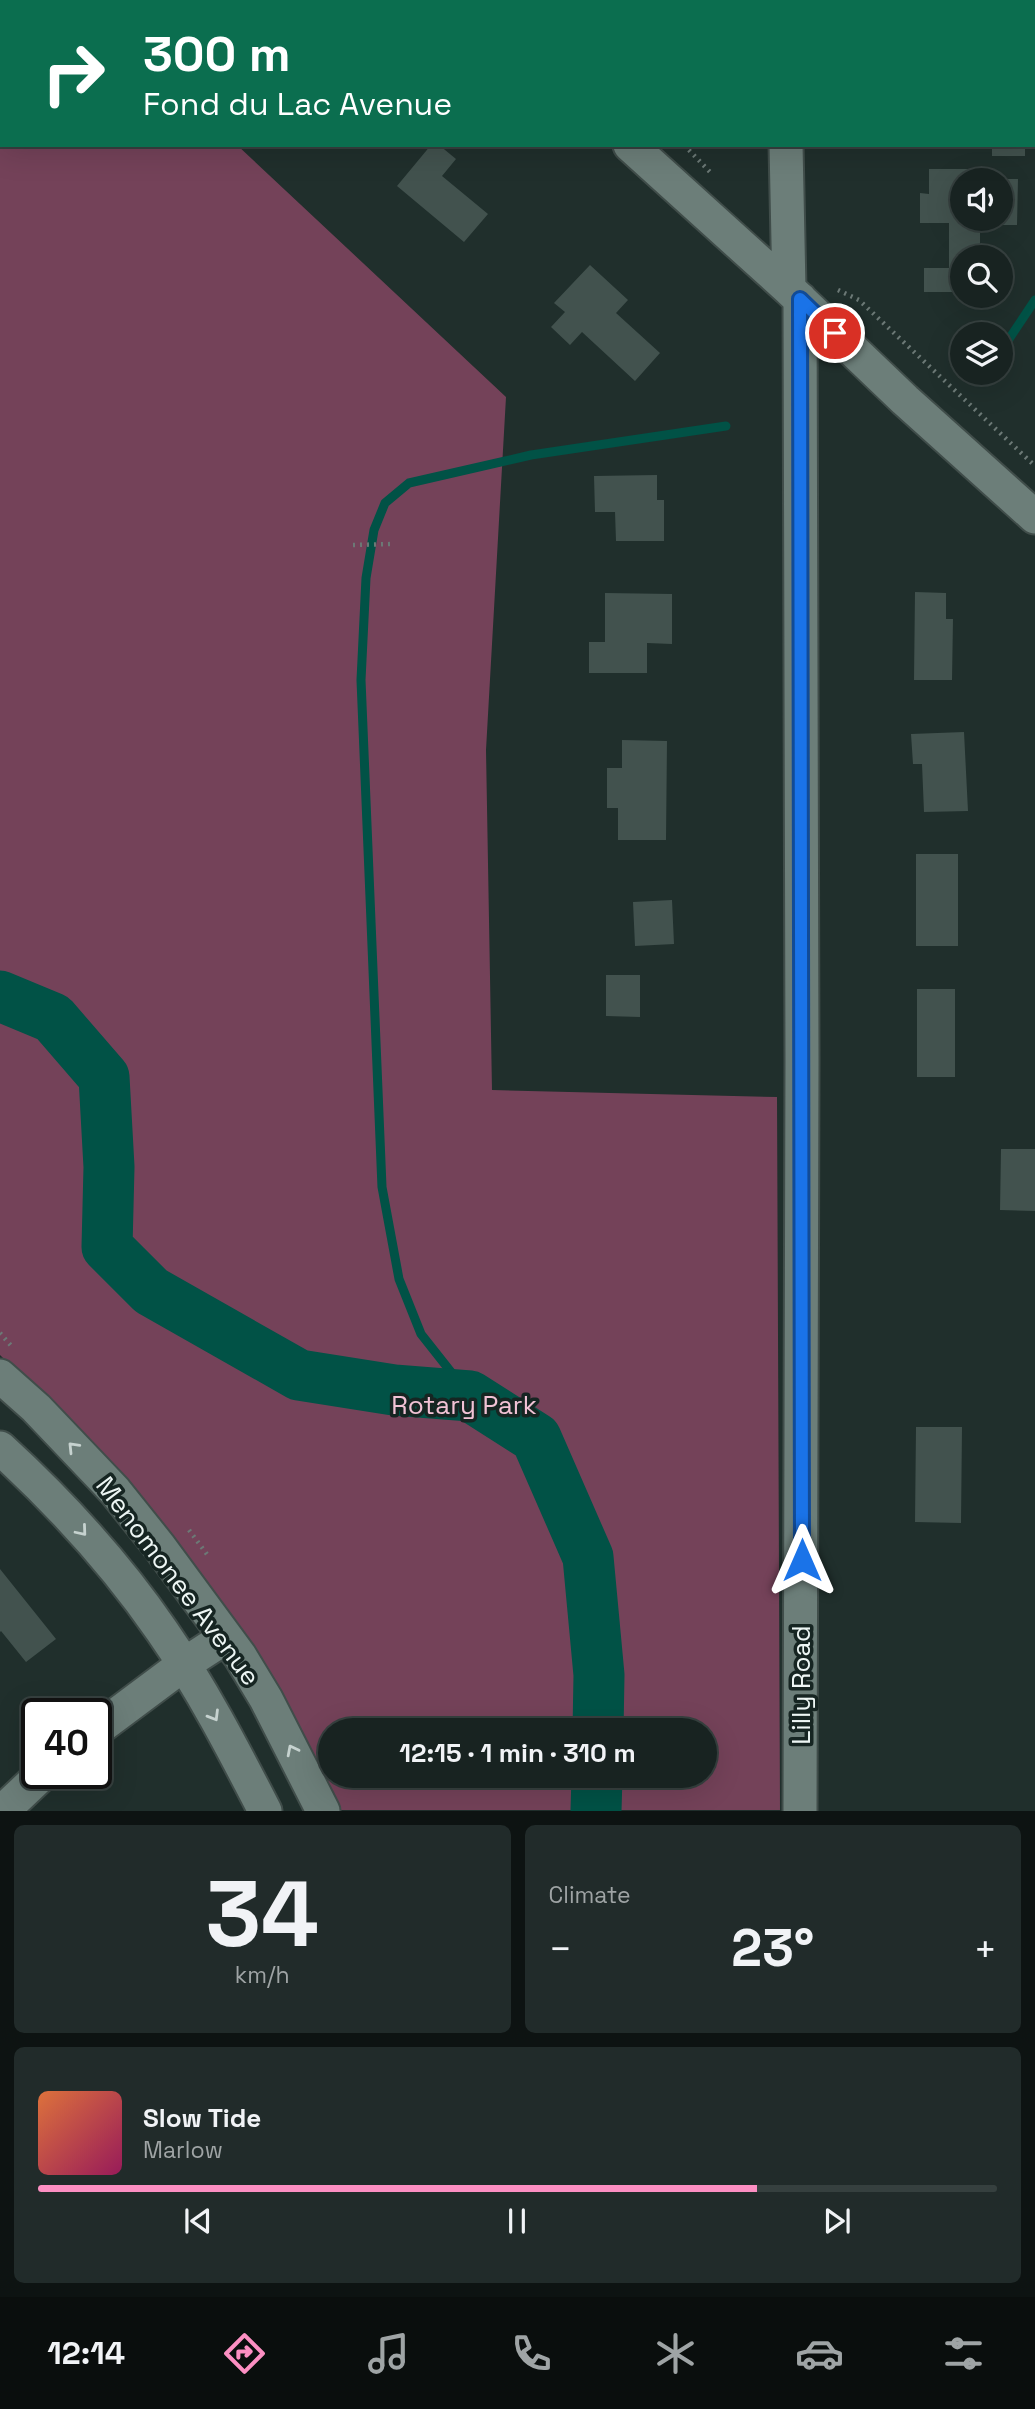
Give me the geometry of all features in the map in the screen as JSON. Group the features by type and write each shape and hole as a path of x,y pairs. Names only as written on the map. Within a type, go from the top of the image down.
{"street":[{"path":"632,147 1035,517"},
{"name":"Lilly Road","path":"786,147 794,294 802,1046 800,1811"},
{"name":"Menomonee Avenue","path":"0,1376 36,1408 115,1491 159,1546 226,1637 266,1699 323,1811"},
{"name":"Menomonee Avenue","path":"0,1448 72,1520 126,1583 162,1631 225,1733 265,1811"},
{"path":"112,1718 226,1637"},
{"path":"3,1811 26,1789"}],"path":[{"path":"837,290 859,300 1035,466"},
{"path":"353,545 393,544"}],"green space":[{"name":"Rotary Park","path":"0,147 239,147 506,397 486,750 492,1090 777,1097 780,1810 341,1810 329,1788 717,1788 717,1718 318,1718 318,1766 273,1680 134,1487 0,1355"}],"building":[{"path":"429,147 441,147 456,159 442,176 488,214 464,242 397,186"},
{"path":"992,147 1025,147 1025,156 992,156"},
{"path":"929,169 950,169 950,231 980,231 980,245 950,245 950,292 924,292 924,268 949,268 949,223 920,223 920,193 929,194"},
{"path":"1013,179 1018,179 1017,225 1013,225"},
{"path":"590,265 628,300 616,313 660,353 635,381 582,332 570,345 551,327 565,312 554,303"},
{"path":"657,475 657,500 664,500 664,541 616,541 615,512 595,512 594,476"},
{"path":"915,592 946,593 946,619 953,619 952,680 914,680"},
{"path":"605,593 672,594 672,644 647,643 647,673 589,673 589,642 605,642"},
{"path":"964,732 968,811 924,812 922,764 913,764 911,734"},
{"path":"622,740 667,741 666,840 618,840 618,808 607,808 607,768 622,768"},
{"path":"916,854 958,854 958,946 916,946"},
{"path":"672,900 674,944 635,946 633,902"},
{"path":"606,975 640,975 640,1017 606,1016"},
{"path":"917,989 955,989 955,1077 917,1077"},
{"path":"1001,1149 1035,1149 1035,1211 1000,1210"},
{"path":"916,1427 962,1427 961,1523 915,1522"},
{"path":"0,1569 56,1639 26,1662 0,1632"}],"waterway":[{"path":"1013,333 1035,300"},
{"path":"470,1396 421,1334 399,1279 382,1187 361,680 366,578 374,530 385,503 409,483 531,455 726,426"},
{"path":"0,996 53,1018 104,1077 109,1167 107,1247 151,1291 299,1375 394,1390 470,1396 536,1438 588,1557 599,1675 598,1718"},
{"path":"596,1811 597,1788"}],"route":[{"path":"802,1560 800,299 835,333"}]}
